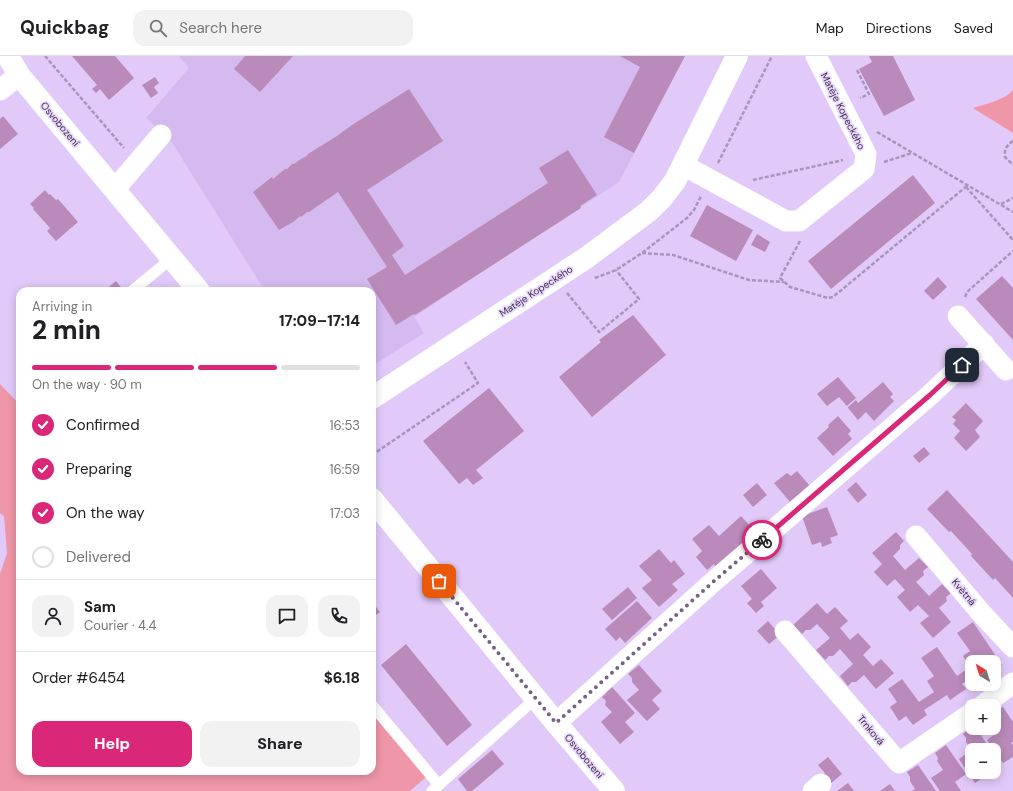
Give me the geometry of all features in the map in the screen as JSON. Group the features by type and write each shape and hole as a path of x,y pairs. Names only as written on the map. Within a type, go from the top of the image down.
{"street":[{"name":"Osvobození","path":"8,56 19,75 196,287"},
{"name":"Matěje Kopeckého","path":"376,395 586,258 649,211 662,198 675,181 737,56"},
{"name":"Matěje Kopeckého","path":"816,56 866,154 864,169"},
{"path":"0,90 19,75"},
{"path":"115,189 161,135"},
{"path":"683,165 786,221 799,221 864,169"},
{"path":"958,316 1006,370"},
{"path":"556,723 713,582 930,395 984,344"},
{"name":"Osvobození","path":"376,504 556,723 614,791"},
{"name":"Květná","path":"916,536 982,614 1013,646"},
{"name":"Trnková","path":"785,631 898,763 965,718"},
{"path":"991,699 1013,683"}],"lane":[{"path":"137,287 172,258"},
{"path":"376,710 435,788 536,698"}],"path":[{"path":"45,56 137,163"},
{"path":"842,107 869,94 857,70"},
{"path":"875,130 1013,212"},
{"path":"1013,142 1007,146 1004,152 1005,157 1013,165"},
{"path":"752,180 840,160 856,162 864,169 912,152"},
{"path":"967,186 1013,240"},
{"path":"800,239 780,278 790,287 828,298 833,297 967,186"},
{"path":"1000,204 1013,198"},
{"path":"958,316 967,292 1013,251"},
{"path":"642,253 673,255 749,280 784,282"},
{"path":"566,291 599,332 639,299 616,270"},
{"path":"376,452 478,383 473,374"}],"shaded area":[{"path":"179,56 685,56 619,182 414,317 424,333 376,363 376,287 262,287 171,141 146,118 189,68"},
{"path":"1013,90 1013,133 973,108 1000,99"},
{"path":"0,384 16,401 16,775 376,775 376,704 433,771 410,791 0,791 0,574 7,553 4,516 0,513"}],"building":[{"path":"72,56 115,56 134,78 109,100 100,89 96,93 92,89 97,85"},
{"path":"245,56 293,56 260,92 234,69"},
{"path":"620,56 685,56 634,153 604,137 640,67"},
{"path":"869,56 893,56 915,100 884,116 859,69 872,62"},
{"path":"155,77 159,83 154,87 158,93 151,98 142,85"},
{"path":"409,89 443,141 367,190 404,246 392,255 405,275 548,183 539,168 568,150 597,195 580,206 581,208 415,315 414,314 396,325 376,293 376,287 372,287 367,279 387,267 338,192 279,230 253,192 272,177 273,179 292,164 307,156 352,125"},
{"path":"3,116 18,134 0,149 0,119"},
{"path":"913,175 935,203 831,289 808,261"},
{"path":"45,190 56,200 58,199 78,222 56,241 47,231 50,228 30,204"},
{"path":"707,205 753,230 736,261 690,236"},
{"path":"757,234 770,242 765,252 751,245"},
{"path":"1002,276 1013,288 1013,340 976,299"},
{"path":"938,277 947,287 933,300 924,291"},
{"path":"116,281 121,287 109,287"},
{"path":"633,315 666,355 592,417 559,377 601,342 599,340"},
{"path":"838,377 856,398 847,406 839,397 827,406 817,394"},
{"path":"883,382 893,394 890,397 894,401 874,421 866,412 858,420 848,407 856,400 858,403"},
{"path":"489,388 524,431 476,470 483,478 473,485 467,478 459,484 423,441"},
{"path":"966,403 983,421 975,430 980,437 966,451 954,438 960,431 953,424 956,420 952,417"},
{"path":"838,416 851,431 848,434 852,439 833,456 817,438"},
{"path":"924,447 930,454 919,463 913,456"},
{"path":"797,471 810,486 790,502 774,483 787,473 791,476"},
{"path":"856,482 867,495 858,503 847,490"},
{"path":"757,483 767,495 753,507 743,495"},
{"path":"947,490 1013,562 1013,598 995,578 993,580 951,531 949,532 927,509"},
{"path":"827,507 838,535 830,538 832,543 822,547 821,542 812,545 802,516"},
{"path":"741,516 750,526 746,530 751,536 715,566 714,564 707,570 696,557 702,551 692,539 709,525 719,536"},
{"path":"896,532 904,541 900,545 900,549 893,556 905,570 919,558 928,567 923,571 924,575 916,582 929,596 942,584 951,593 946,597 947,601 939,608 951,622 933,638 920,623 929,616 918,605 910,612 897,597 905,590 895,579 887,586 874,572 882,564 872,553"},
{"path":"659,549 671,563 674,560 685,574 672,584 678,590 659,607 642,588 652,580 639,566"},
{"path":"761,569 777,588 761,602 764,606 756,613 747,603 752,599 741,586"},
{"path":"628,587 637,598 612,620 602,609"},
{"path":"637,601 652,618 625,643 620,637 616,641 605,629"},
{"path":"817,603 827,614 835,607 848,621 840,628 850,640 858,633 871,647 863,655 873,666 881,659 894,673 876,689 864,675 856,682 852,682 848,686 840,676 853,664 840,649 833,656 829,656 825,660 816,650 830,638 817,624 802,634 793,625"},
{"path":"376,607 380,612 376,615"},
{"path":"768,621 780,635 769,644 757,631"},
{"path":"973,622 995,655 965,655 965,659 963,656 970,651 957,633"},
{"path":"406,644 472,725 447,746 381,665"},
{"path":"937,647 957,676 965,670 965,682 962,684 965,690 950,700 947,695 924,710 927,715 913,725 906,716 899,721 890,707 897,702 888,689 902,679 919,702 934,692 927,681 934,676 921,658"},
{"path":"639,665 662,691 652,700 660,709 647,721 627,700 639,690 632,682 632,678 628,674"},
{"path":"612,687 635,713 625,722 634,732 620,744 601,722 612,712 605,705 606,701 602,697"},
{"path":"1003,707 1013,722 1013,742 1011,743 1013,745 1013,757 1003,763 1001,760 1001,743 989,743 987,740 994,735 1001,735 1001,708"},
{"path":"965,732 965,735 981,735 986,743 967,743 966,738 963,734"},
{"path":"946,745 965,773 965,775 955,782 961,791 940,791 931,778 943,770 937,761 938,758 935,753"},
{"path":"492,750 504,764 472,791 467,791 458,779"},
{"path":"965,755 965,768 959,759"},
{"path":"828,757 842,774 829,785 821,776 825,773 818,765"},
{"path":"918,765 936,791 912,791 915,789 907,772"},
{"path":"972,779 981,779 975,783"},
{"path":"848,783 854,791 837,791"},
{"path":"890,784 895,791 880,791"}],"way so far":[{"path":"439,581 556,723 762,540"}],"route":[{"path":"762,540 930,395 962,365"}]}
